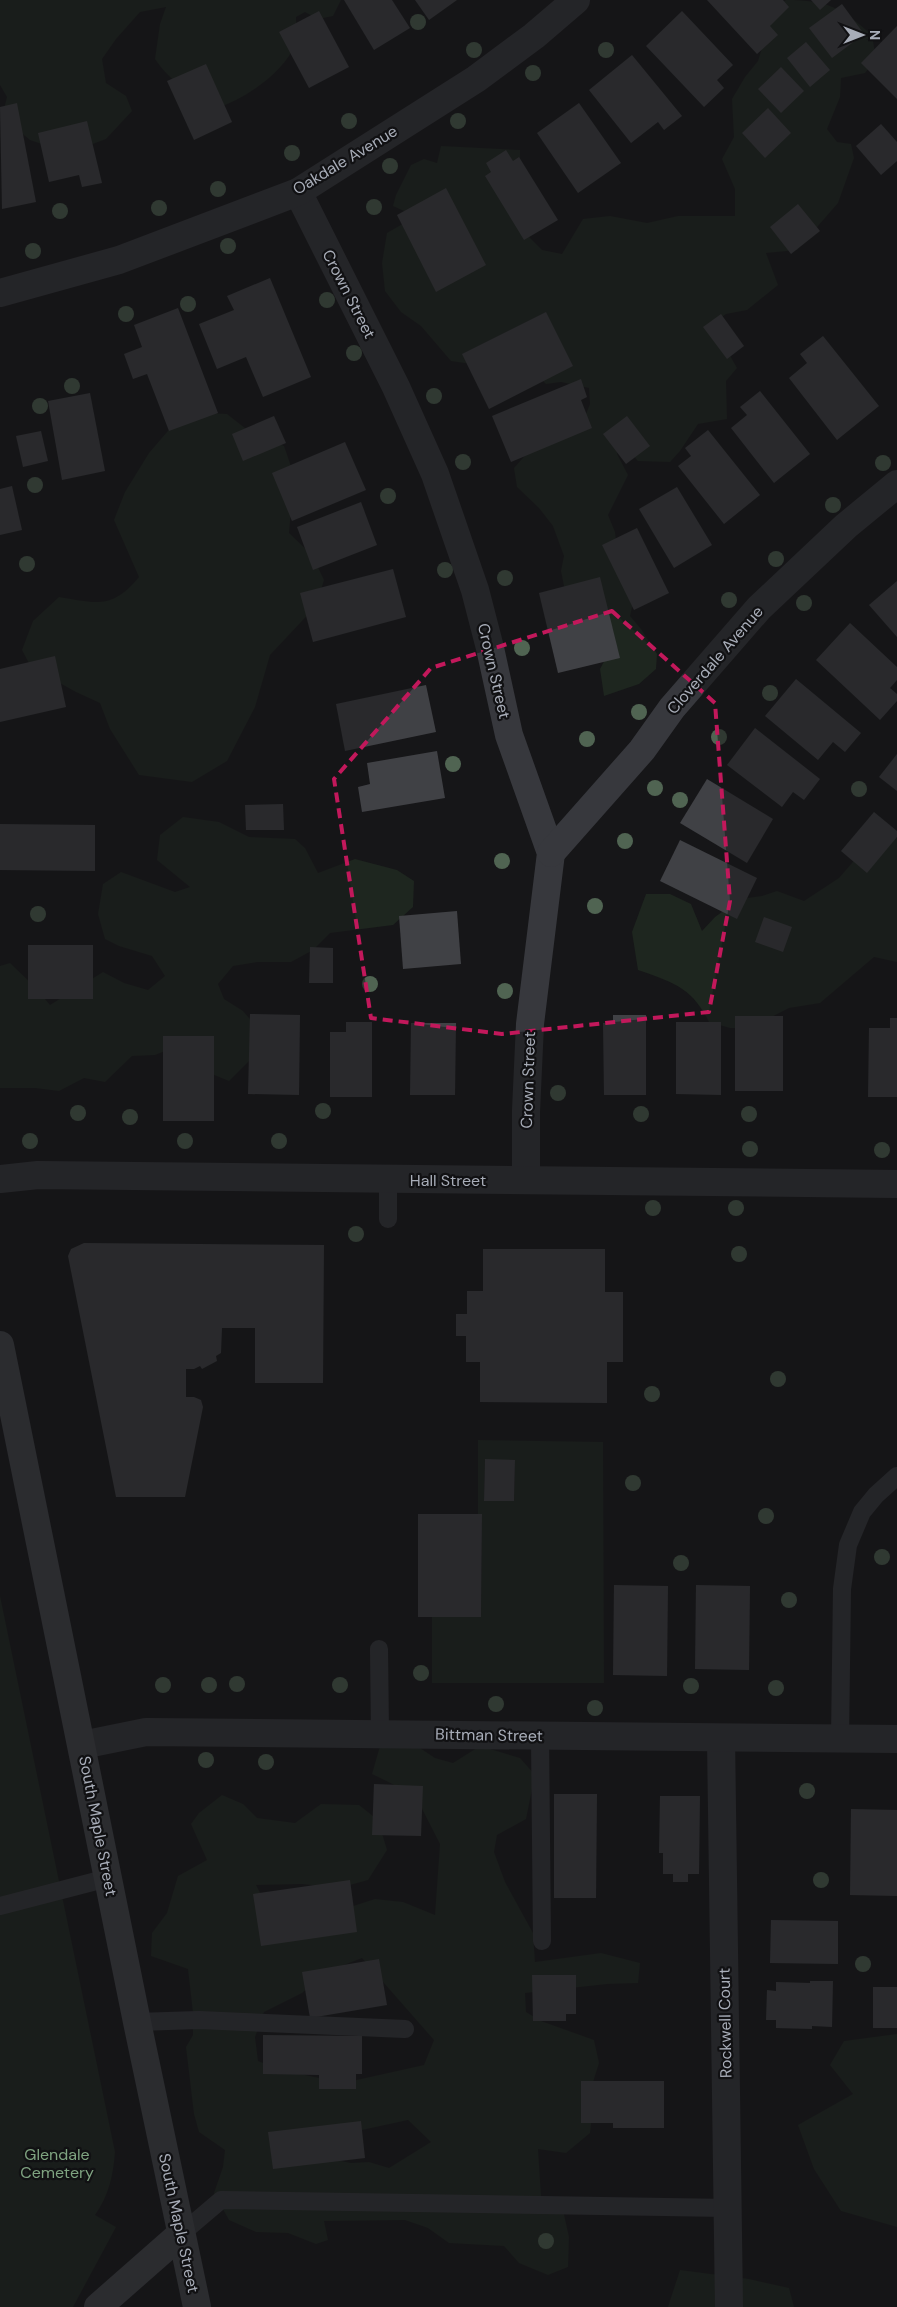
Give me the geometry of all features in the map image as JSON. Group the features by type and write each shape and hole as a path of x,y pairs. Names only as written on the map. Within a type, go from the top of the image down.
{"main road":[{"name":"South Maple Street","path":"0,1344 137,2022 198,2307"},
{"path":"98,2307 182,2234"}],"street":[{"name":"Oakdale Avenue","path":"0,292 120,260 298,192 476,79 534,36 576,0"},
{"name":"Crown Street","path":"298,192 396,387 435,474 475,590 509,735 551,853 530,1024 526,1111 526,1180"},
{"name":"Cloverdale Avenue","path":"551,853 642,750 672,708 759,608 846,526 897,484"},
{"name":"Hall Street","path":"0,1180 38,1175 897,1184"},
{"name":"Bittman Street","path":"82,1745 146,1732 897,1739"},
{"name":"Rockwell Court","path":"721,1738 729,2307"}],"lane":[{"path":"388,1180 388,1219"},
{"path":"840,1739 842,1589 848,1545 862,1512 876,1495 897,1476"},
{"path":"379,1649 380,1734"},
{"path":"540,1736 542,1941"},
{"path":"0,1906 108,1878"},
{"path":"137,2022 199,2020 405,2029"},
{"path":"182,2234 221,2200 728,2208"}],"highlighted area":[{"path":"612,611 715,703 730,901 709,1012 502,1034 371,1018 334,779 431,668"}],"green space":[{"path":"0,0 341,0 333,16 318,19 305,12 296,17 296,41 283,65 251,91 217,108 175,81 155,59 160,24 166,7 140,12 116,39 102,59 106,83 126,96 132,111 106,139 82,148 48,146 30,140 2,117 7,97 0,85"},
{"path":"786,0 801,0 834,7 852,18 872,35 876,59 865,73 841,78 840,97 827,129 837,142 851,144 854,158 838,203 797,250 766,253 778,285 747,310 726,314 712,324 737,368 726,381 727,419 698,424 680,451 670,462 638,461 618,439 617,454 628,475 608,515 615,532 617,552 635,594 630,616 657,654 656,669 639,684 604,696 600,669 610,650 565,591 561,571 564,556 553,526 539,508 517,487 514,468 545,433 584,419 590,404 589,388 561,382 546,384 535,373 451,361 421,326 401,312 385,291 382,263 387,233 406,222 413,215 393,206 396,195 411,165 424,159 437,163 441,146 520,150 521,229 542,250 562,254 583,219 610,216 647,223 678,216 735,216 735,189 722,159 734,137 732,99 745,77 758,61 766,35 780,3"},
{"path":"207,413 227,414 250,432 284,446 294,475 289,533 312,555 324,580 316,606 270,655 255,707 227,761 192,782 139,775 110,729 100,703 31,667 22,650 33,621 59,597 103,602 120,595 139,577 114,520 125,492 149,453 173,425"},
{"path":"183,817 219,822 249,837 295,839 305,848 318,873 355,859 397,870 414,881 413,907 393,925 330,933 313,950 291,962 257,962 233,966 218,984 224,999 243,1011 260,1031 259,1051 229,1081 207,1072 170,1049 155,1055 132,1056 105,1082 84,1078 59,1091 35,1088 0,1088 0,966 10,963 34,986 50,1005 103,972 124,983 148,990 165,976 152,956 119,946 105,939 98,914 103,884 121,872 175,892 190,887 157,860 160,835"},
{"path":"893,836 897,838 897,962 874,957 820,1003 789,1008 750,1028 730,1028 709,1022 696,1001 680,987 638,970 632,932 646,894 670,894 691,904 702,931 715,917 740,899 762,896 777,891 804,901 839,878 871,841"},
{"path":"478,1440 603,1442 604,1683 432,1683 432,1617 481,1617 482,1515 478,1514","holes":["485,1460 515,1460 514,1501 484,1500"]},
{"name":"Glendale Cemetery","path":"0,1596 115,2152 110,2185 95,2215 116,2227 73,2307 0,2307"},
{"path":"414,1744 435,1758 453,1763 480,1746 520,1758 535,1775 526,1819 497,1835 494,1852 505,1882 533,1933 535,1962 601,1953 640,1963 638,1983 607,1984 525,1993 526,2012 541,2021 594,2040 599,2063 589,2095 592,2114 590,2133 566,2153 538,2149 541,2196 563,2210 569,2237 568,2267 548,2275 519,2263 504,2246 449,2243 428,2228 405,2220 324,2221 328,2240 316,2244 288,2233 256,2232 229,2220 214,2193 223,2167 225,2150 199,2132 194,2114 186,2047 193,2035 193,2013 188,1969 151,1956 152,1933 167,1913 178,1876 207,1860 191,1824 199,1813 222,1795 243,1804 257,1818 295,1823 321,1804 359,1805 378,1820 387,1850 368,1880 339,1888 302,1884 256,1885 267,1906 344,1909 375,1899 403,1902 435,1915 440,1844 415,1795 372,1774 380,1746","holes":["362,1958 434,2040 424,2065 343,2083 281,2070 258,2061 255,2037 264,2012 302,1993 326,1972","408,2120 431,2142 389,2168 369,2162 351,2163 317,2156 348,2133"]},
{"path":"897,2034 897,2227 841,2211 814,2169 798,2125 853,2094 830,2065 844,2041"},
{"path":"680,2270 749,2279 789,2288 794,2307 668,2307"}],"building":[{"path":"344,0 392,0 410,28 374,50"},
{"path":"415,0 457,0 429,20"},
{"path":"707,0 783,0 789,7 770,26 778,35 757,54"},
{"path":"811,0 831,0 820,10"},
{"path":"842,4 864,34 832,58 809,28"},
{"path":"319,11 349,67 309,88 279,32"},
{"path":"682,11 733,65 717,80 724,88 704,107 646,46"},
{"path":"897,26 897,99 861,63"},
{"path":"806,42 830,70 810,87 787,58"},
{"path":"632,55 682,116 664,130 658,122 631,143 589,90"},
{"path":"206,64 232,122 194,140 167,81"},
{"path":"781,67 804,91 781,113 758,89"},
{"path":"17,103 36,202 2,209 0,107"},
{"path":"579,103 621,163 578,193 537,133"},
{"path":"768,108 791,133 765,158 742,133"},
{"path":"87,121 102,183 82,187 79,175 49,182 38,133"},
{"path":"881,124 897,142 897,161 881,175 856,146"},
{"path":"506,150 513,161 519,157 558,220 524,240 485,176 491,172 486,163"},
{"path":"446,188 486,265 436,292 397,215"},
{"path":"798,204 820,231 791,254 770,227"},
{"path":"270,278 311,377 263,397 246,357 217,369 199,324 234,310 227,296"},
{"path":"178,308 218,413 169,431 147,374 133,379 124,354 142,347 134,325"},
{"path":"546,312 573,366 489,409 462,354"},
{"path":"721,314 744,346 727,359 703,327"},
{"path":"823,336 879,406 837,440 789,378 807,363 800,354"},
{"path":"581,379 587,397 581,400 592,428 511,462 492,416"},
{"path":"760,391 810,454 774,483 731,428 747,415 740,407"},
{"path":"90,393 105,471 62,480 48,401"},
{"path":"274,416 286,443 243,461 232,434"},
{"path":"627,416 650,446 626,464 603,434"},
{"path":"708,430 760,495 724,524 678,466 691,456 685,448"},
{"path":"41,431 48,461 23,467 16,436"},
{"path":"345,442 366,490 292,521 272,473"},
{"path":"12,486 22,530 0,535 0,489"},
{"path":"677,487 712,545 674,568 639,509"},
{"path":"361,502 377,545 313,570 297,527"},
{"path":"637,528 669,593 634,610 602,545"},
{"path":"393,569 406,617 313,642 300,593"},
{"path":"600,577 620,658 558,673 539,593"},
{"path":"897,581 897,637 869,605"},
{"path":"850,623 897,667 897,680 890,688 897,694 897,701 880,720 816,660"},
{"path":"55,656 66,707 0,722 0,669"},
{"path":"796,679 861,733 845,752 833,742 818,760 765,716"},
{"path":"426,685 436,732 345,751 336,704"},
{"path":"755,728 820,779 804,800 793,792 782,807 727,765"},
{"path":"437,751 445,798 362,812 358,787 370,784 367,763"},
{"path":"897,754 897,791 879,777"},
{"path":"707,779 773,819 747,863 680,823"},
{"path":"283,804 284,830 246,830 245,805"},
{"path":"874,812 897,831 897,837 867,873 841,851"},
{"path":"0,824 95,825 95,871 0,870"},
{"path":"680,840 757,878 737,919 660,881"},
{"path":"457,911 461,964 403,969 399,916"},
{"path":"764,917 792,927 783,952 755,942"},
{"path":"28,945 93,945 93,999 28,999"},
{"path":"310,947 333,948 333,983 309,983"},
{"path":"250,1014 300,1015 299,1095 248,1094"},
{"path":"613,1015 646,1015 646,1095 604,1095 603,1023 613,1023"},
{"path":"735,1016 783,1016 783,1091 735,1091"},
{"path":"890,1018 897,1018 897,1097 868,1097 869,1028 890,1028"},
{"path":"346,1022 372,1022 372,1097 330,1097 330,1032 346,1032"},
{"path":"676,1022 721,1022 721,1095 676,1094"},
{"path":"411,1023 456,1023 455,1095 410,1095"},
{"path":"163,1036 214,1036 214,1121 163,1121"},
{"path":"84,1243 324,1245 323,1383 255,1383 255,1328 222,1328 221,1353 216,1356 217,1361 202,1369 200,1366 194,1369 186,1369 186,1397 194,1397 201,1400 203,1407 185,1497 116,1497 68,1256 71,1249"},
{"path":"483,1249 605,1249 605,1292 623,1292 623,1362 607,1362 607,1403 480,1402 480,1362 466,1362 466,1336 456,1336 456,1314 467,1314 467,1291 483,1291"},
{"path":"485,1459 515,1460 514,1501 484,1501"},
{"path":"418,1514 482,1514 481,1617 418,1617"},
{"path":"614,1585 668,1586 667,1676 613,1675"},
{"path":"696,1585 750,1586 749,1670 695,1669"},
{"path":"374,1784 423,1786 421,1836 372,1835"},
{"path":"554,1794 597,1794 596,1898 554,1898"},
{"path":"660,1796 700,1796 699,1874 688,1874 688,1882 673,1882 673,1874 663,1874 663,1853 659,1853"},
{"path":"851,1809 897,1810 897,1896 850,1895"},
{"path":"350,1880 357,1932 261,1946 253,1894"},
{"path":"771,1920 838,1921 838,1964 770,1963"},
{"path":"379,1959 387,2005 310,2018 302,1972"},
{"path":"532,1975 576,1975 576,2014 566,2014 566,2021 533,2021"},
{"path":"810,1981 833,1981 832,2027 812,2026 812,2029 776,2028 776,2020 766,2020 767,1990 776,1991 776,1982 810,1983"},
{"path":"873,1987 897,1987 897,2028 873,2028"},
{"path":"263,2035 362,2036 362,2074 356,2074 356,2089 319,2089 319,2075 263,2074"},
{"path":"581,2081 664,2081 664,2128 613,2128 613,2123 581,2123"},
{"path":"361,2121 365,2158 273,2169 268,2132"}]}
